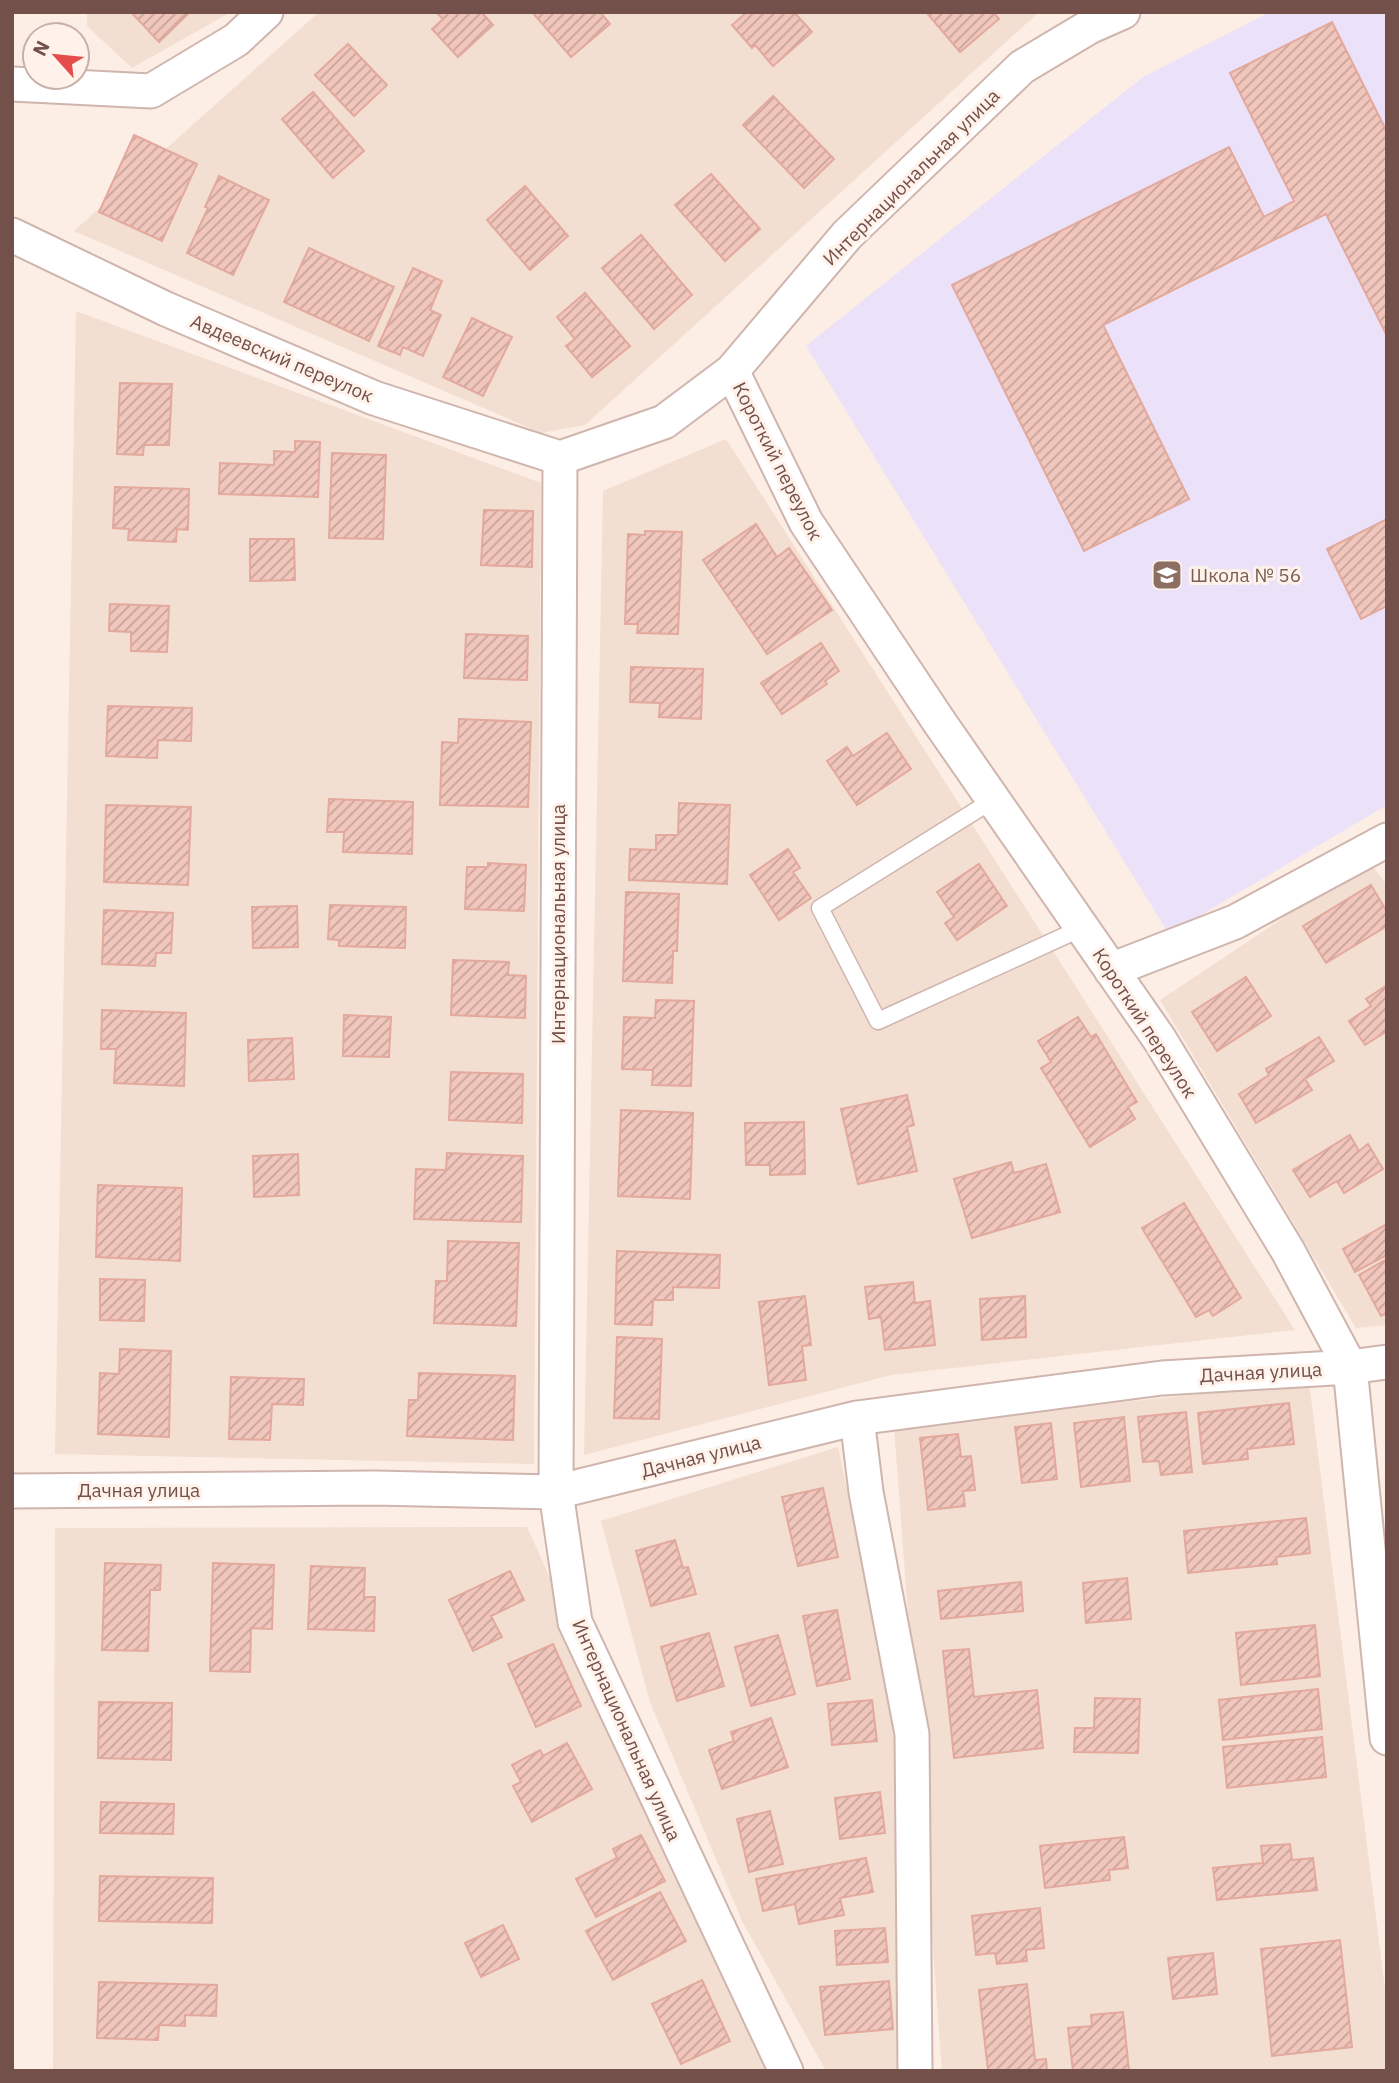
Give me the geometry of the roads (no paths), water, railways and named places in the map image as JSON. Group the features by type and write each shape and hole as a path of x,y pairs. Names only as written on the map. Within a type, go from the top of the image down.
{"street":[{"path":"12,83 151,91 236,40 266,12"},
{"name":"Интернациональная улица","path":"786,2071 575,1622 556,1492 560,458 664,422 732,371 848,235 1022,67 1089,27 1123,12"},
{"name":"Авдеевский переулок","path":"12,235 166,309 374,398 560,458"},
{"name":"Короткий переулок","path":"732,371 806,522 993,800 1160,1040 1288,1251 1350,1367 1387,1738"},
{"path":"1111,970 1235,922 1387,840"},
{"name":"Дачная улица","path":"12,1491 375,1488 556,1492 857,1418 1162,1378 1350,1367 1387,1362"},
{"path":"857,1418 866,1492 912,1734 915,2071"}],"lane":[{"path":"993,800 820,908 878,1021 1082,928"}],"place":[{"name":"Школа № 56","path":"1167,575"}]}
